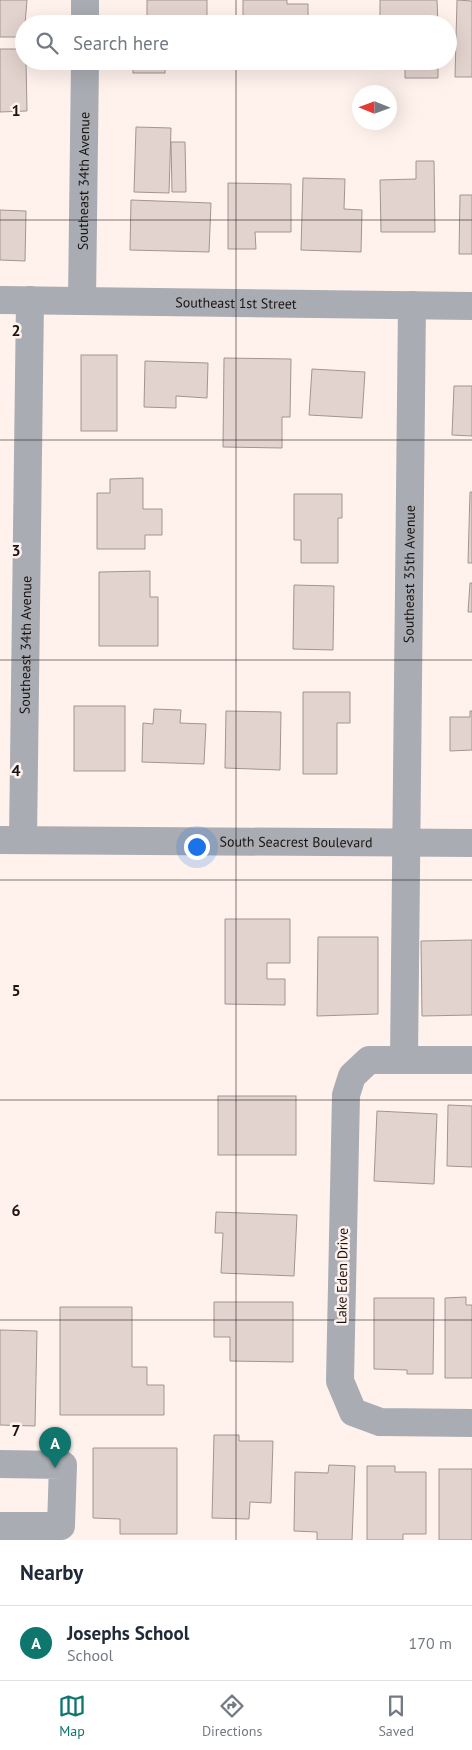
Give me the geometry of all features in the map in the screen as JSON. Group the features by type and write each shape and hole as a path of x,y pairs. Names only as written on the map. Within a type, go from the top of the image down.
{"street":[{"path":"85,0 85,15"},
{"name":"Southeast 34th Avenue","path":"82,301 85,70"},
{"name":"Southeast 1st Street","path":"0,300 472,306"},
{"name":"Southeast 34th Avenue","path":"12,840 30,300"},
{"name":"Southeast 35th Avenue","path":"405,842 412,305"},
{"name":"South Seacrest Boulevard","path":"12,840 472,843"},
{"path":"404,1060 405,842"},
{"name":"Lake Eden Drive","path":"472,1060 369,1060 352,1076 346,1095 340,1382 352,1412 380,1422 472,1423"},
{"path":"0,1464 63,1465 61,1526 0,1526"}],"building":[{"path":"0,0 27,0 26,15 15,15 15,37 0,37"},
{"path":"147,0 207,0 207,15 147,15"},
{"path":"243,0 287,0 287,4 308,4 308,15 243,15"},
{"path":"380,0 437,0 438,15 380,15"},
{"path":"457,0 472,1 472,77 455,77 455,70 457,70"},
{"path":"0,49 15,49 15,70 26,70 27,111 0,112"},
{"path":"133,70 165,70 165,73 133,73"},
{"path":"405,70 438,70 438,78 405,78"},
{"path":"136,127 171,128 169,193 134,192"},
{"path":"171,142 185,142 186,192 172,192"},
{"path":"416,161 434,161 435,232 381,232 380,180 416,179"},
{"path":"303,178 345,179 344,209 362,210 361,252 301,250"},
{"path":"228,183 291,184 291,232 255,232 256,249 228,249"},
{"path":"460,195 472,195 472,254 459,254"},
{"path":"131,200 211,203 209,252 130,250"},
{"path":"0,210 26,211 25,261 0,260"},
{"path":"81,355 117,355 117,431 81,431"},
{"path":"224,358 291,359 290,417 282,417 282,448 223,447"},
{"path":"145,361 208,363 207,398 176,396 176,408 144,407"},
{"path":"312,369 365,372 362,418 309,415"},
{"path":"454,386 472,386 472,436 452,435"},
{"path":"143,478 143,509 162,509 162,535 145,535 145,549 97,549 97,493 110,493 110,479"},
{"path":"470,492 472,492 472,563 468,563"},
{"path":"294,494 342,494 342,518 338,518 338,563 301,563 301,540 294,540"},
{"path":"150,571 150,597 158,597 158,646 99,646 99,572"},
{"path":"470,583 472,583 472,612 468,612"},
{"path":"294,585 334,586 333,650 293,649"},
{"path":"303,692 350,692 350,723 337,723 337,774 303,774"},
{"path":"74,706 125,706 125,771 74,771"},
{"path":"154,709 181,710 180,723 206,724 204,764 142,762 143,723 153,724"},
{"path":"226,711 281,712 280,770 225,768"},
{"path":"470,711 472,711 472,750 450,751 450,717 470,717"},
{"path":"225,919 290,919 290,963 267,963 267,979 285,979 285,1005 225,1004"},
{"path":"318,937 378,937 378,1014 317,1016"},
{"path":"472,940 472,1015 422,1016 421,941"},
{"path":"218,1096 296,1096 296,1155 218,1155"},
{"path":"448,1105 472,1106 472,1167 447,1166"},
{"path":"377,1111 437,1114 434,1184 374,1181"},
{"path":"216,1212 297,1215 294,1276 221,1273 223,1233 215,1233"},
{"path":"466,1297 466,1305 472,1305 472,1378 445,1378 445,1298"},
{"path":"374,1298 434,1298 433,1374 407,1374 407,1370 374,1369"},
{"path":"214,1302 293,1302 293,1362 230,1361 230,1337 214,1337"},
{"path":"60,1307 132,1307 132,1367 147,1367 147,1385 164,1385 164,1415 60,1415"},
{"path":"0,1330 37,1331 35,1426 0,1425"},
{"path":"214,1435 239,1435 239,1441 273,1441 271,1503 250,1502 249,1519 212,1518"},
{"path":"93,1448 177,1448 177,1534 120,1534 120,1519 93,1518"},
{"path":"329,1465 355,1466 352,1540 317,1540 317,1532 294,1531 295,1472 328,1473"},
{"path":"367,1466 395,1466 395,1472 426,1472 426,1534 403,1534 403,1540 367,1540"},
{"path":"439,1469 472,1469 472,1540 439,1540"}],"place":[{"name":"Josephs School","path":"55,1468"}]}
